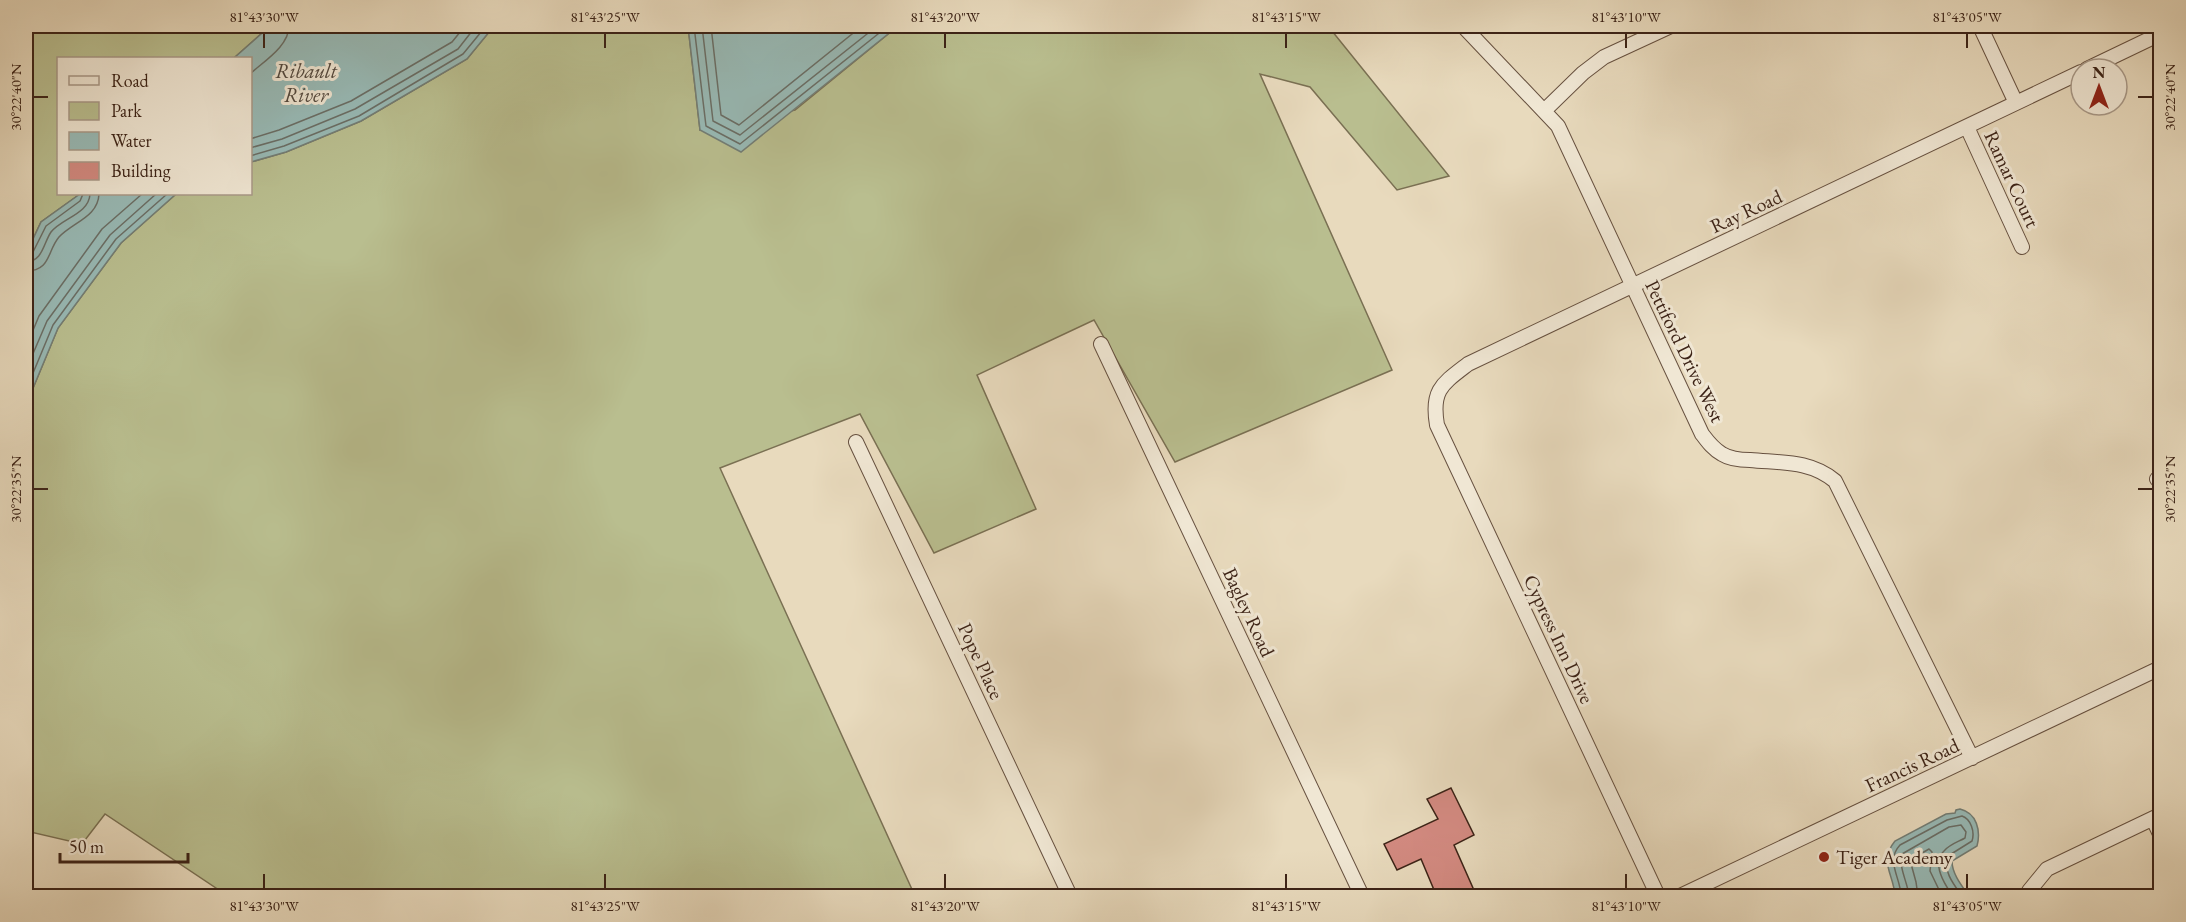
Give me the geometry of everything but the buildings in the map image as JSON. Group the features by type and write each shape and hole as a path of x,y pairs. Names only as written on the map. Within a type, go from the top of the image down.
{"street":[{"name":"Pettiford Drive West","path":"1463,26 1558,126 1702,434 1711,446 1723,455 1738,459 1807,465 1823,471 1835,481 1972,758"},
{"path":"1545,110 1583,73 1604,57 1671,26"},
{"path":"1980,26 2016,103"},
{"path":"2114,57 2160,36"},
{"name":"Ray Road","path":"1436,396 1443,383 1468,364 2069,78"},
{"name":"Ramar Court","path":"1967,128 2022,247"},
{"name":"Bagley Road","path":"1101,344 1362,897"},
{"name":"Cypress Inn Drive","path":"1436,396 1437,425 1659,897"},
{"name":"Pope Place","path":"856,442 1070,897"},
{"name":"Francis Road","path":"1680,897 2160,668"},
{"path":"2029,891 2047,869 2157,817 2160,834"}],"green space":[{"path":"26,26 270,26 235,57 57,57 57,195 79,195 41,222 26,254"},
{"path":"494,26 688,26 700,130 795,110 898,26 1328,26 1449,176 1397,190 1310,87 1260,74 1392,370 1175,462 1094,320 977,375 1036,509 934,553 860,414 720,468 915,896 228,896 105,814 82,844 26,831 26,405 58,328 121,243 175,195 252,195 252,162 286,152 361,121 467,59"}],"water":[{"name":"Ribault River","path":"270,26 494,26 467,59 361,121 286,152 252,162 252,57 235,57"},
{"path":"688,26 898,26 741,152 700,130"},
{"path":"79,195 175,195 121,243 58,328 26,405 26,254 41,222"},
{"path":"1960,809 1970,814 1978,829 1977,846 1952,861 1956,875 1969,896 1895,896 1887,862 1890,848 1895,841"}],"place":[{"name":"Tiger Academy","path":"1824,857"}]}
